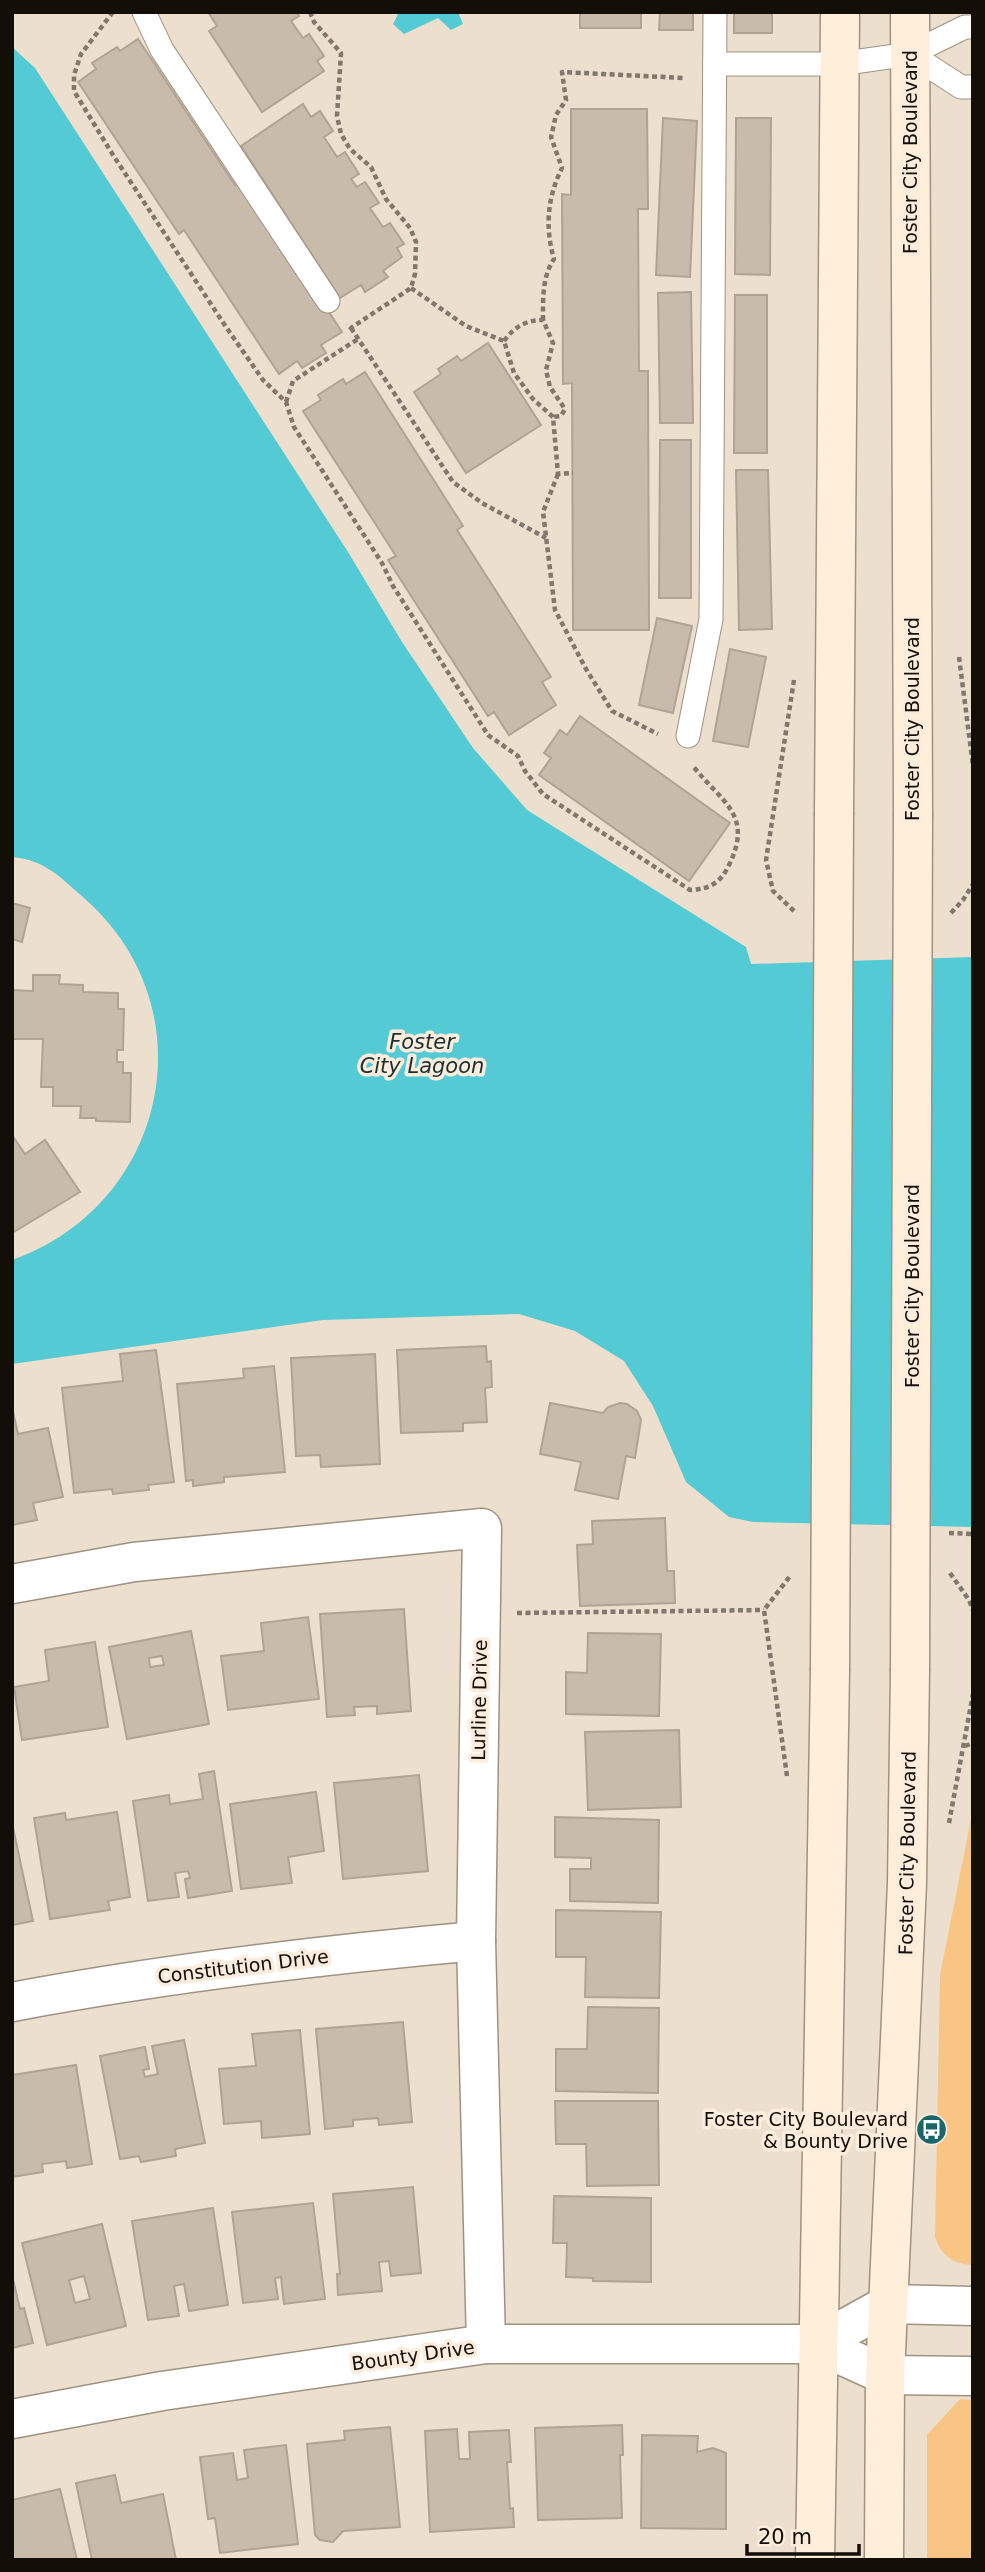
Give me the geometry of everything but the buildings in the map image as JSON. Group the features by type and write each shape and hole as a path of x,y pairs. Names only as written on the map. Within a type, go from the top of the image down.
{"main road":[{"path":"815,2560 830,1671 840,12"},
{"name":"Foster City Boulevard","path":"884,2560 886,2375 907,1883 911,1671 913,813 910,12"}],"street":[{"name":"Lurline Drive","path":"12,1584 134,1562 482,1528 476,1941 486,2344"},
{"name":"Constitution Drive","path":"12,2002 116,1983 323,1955 476,1941"},
{"name":"Bounty Drive","path":"817,2344 889,2304"},
{"path":"889,2304 973,2306"},
{"name":"Bounty Drive","path":"12,2419 162,2391 486,2344 817,2344 886,2375 973,2376"}],"lane":[{"path":"144,12 162,50 328,302"},
{"path":"678,737 711,619 715,12"},
{"path":"715,64 839,64 909,54 965,27 973,27"},
{"path":"909,54 961,87 973,87"}],"path":[{"path":"113,12 81,54 74,75 74,91 226,327 263,380 286,402 294,427 382,562 393,586 488,735 518,756 525,771 543,794 690,890 709,889 724,876 736,852 739,836 736,817 728,803 694,769 689,760"},
{"path":"310,12 314,22 341,53 337,116 341,134 351,149 371,167 386,199 410,228 416,242 415,274 411,288 351,328"},
{"path":"553,417 561,416 565,410 550,387 546,370 553,343 543,320 543,290 547,269 554,259 547,232 551,195 562,168 551,137 556,115 566,100 562,72 691,78"},
{"path":"411,288 466,326 504,341"},
{"path":"328,302 351,328 453,482 482,503 546,538"},
{"path":"504,341 511,331 530,320 543,320"},
{"path":"286,402 293,382 358,339"},
{"path":"504,341 514,373 533,399 553,417 558,474 543,512 555,610 612,711 678,737"},
{"path":"558,474 573,473"},
{"path":"958,657 973,766"},
{"path":"948,1533 973,1534"},
{"path":"517,1612 764,1610"},
{"path":"947,1833 973,1694"},
{"path":"965,1746 973,1743"}],"shaded area":[{"path":"973,1809 973,2265 959,2263 948,2257 935,2236 940,1975"},
{"path":"960,2399 973,2400 973,2560 927,2560 927,2435"}],"water":[{"path":"399,12 458,12 463,24 451,30 438,18 404,34 393,24"},
{"name":"Foster City Lagoon","path":"12,47 35,68 348,552 402,642 473,748 527,810 746,947 751,964 973,957 973,1527 753,1522 729,1517 686,1482 653,1406 624,1361 575,1331 519,1314 323,1320 12,1364 12,1260 65,1233 107,1196 137,1150 154,1100 158,1046 148,993 123,943 84,898 59,877 34,862 12,857"}],"place":[{"name":"Foster City Boulevard & Bounty Drive","path":"931,2130"}]}
